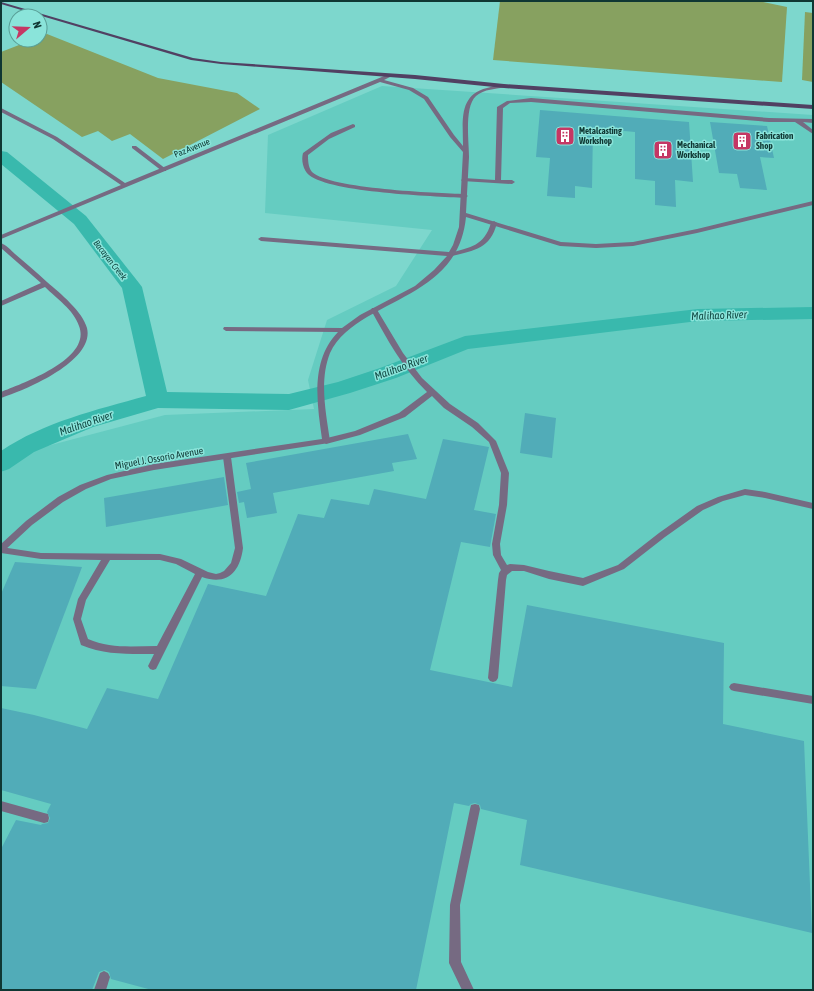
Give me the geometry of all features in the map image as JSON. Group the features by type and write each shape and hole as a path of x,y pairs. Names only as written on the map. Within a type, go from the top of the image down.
{"street":[{"path":"1,3 209,62 504,86 813,107"},
{"name":"Paz Avenue","path":"1,237 390,76"},
{"path":"380,80 411,89 426,98 452,136 466,152"},
{"path":"326,441 321,376 328,350 334,340 344,330 374,310 409,293 432,276 452,254 458,240 464,214 466,152 465,122 471,100 480,92 504,86"},
{"path":"498,181 500,107 509,102 531,100 798,122 813,121"},
{"path":"1,110 55,138 124,185"},
{"path":"798,122 813,132"},
{"path":"352,126 338,131 321,141 305,154 306,167 311,174 324,181 362,188 465,196"},
{"path":"134,147 164,170"},
{"path":"464,180 512,182"},
{"path":"464,214 560,244 596,246 633,244 697,231 813,203"},
{"path":"260,239 452,254 479,247 487,241 492,234 494,223"},
{"path":"1,245 45,284 76,315 83,326 84,338 82,346 68,361 1,396"},
{"path":"1,304 45,284"},
{"path":"374,310 400,354 418,380 447,406 489,436 497,451 505,474 503,505 496,544 497,555 506,571"},
{"path":"226,329 344,330"},
{"name":"Miguel J. Ossorio Avenue","path":"1,549 22,529 63,498 105,478 137,471 326,441 357,433 402,415 432,392"},
{"path":"1,549 41,556 160,558 177,561 211,577 227,574 233,568 238,558 239,548 227,456"},
{"path":"493,678 503,573 510,567 524,568 583,582 621,568 662,535 700,508 721,499 745,492 813,506"},
{"path":"106,557 82,599 77,619 84,642 92,646 114,650 160,650"},
{"path":"153,666 200,572"},
{"path":"734,687 813,700"},
{"path":"1,806 44,818"},
{"path":"468,990 455,963 456,905 475,809"},
{"path":"100,990 104,977"}],"shaded area":[{"path":"500,1 758,1 787,7 782,82 493,60"},
{"path":"805,12 813,13 813,82 802,80"},
{"path":"48,34 158,78 237,93 260,109 163,159 130,134 112,141 98,131 82,137 1,82 1,52 11,48 48,48"},
{"path":"382,86 813,115 813,990 1,990 1,473 32,450 165,415 314,409 308,380 327,320 396,286 432,230 265,213 268,135"}],"building":[{"path":"540,110 689,122 693,182 675,180 676,207 655,205 655,181 635,179 635,132 593,128 592,188 575,186 575,198 547,196 550,158 536,157"},
{"name":"Fabrication Shop","path":"710,122 767,126 774,158 760,157 767,190 740,188 737,174 719,173"},
{"path":"525,413 556,418 552,458 520,453"},
{"path":"408,434 417,459 392,463 394,471 273,493 277,513 247,518 244,502 239,503 237,492 251,489 246,463"},
{"path":"443,439 489,447 474,510 496,514 490,547 461,542 430,670 512,687 527,605 724,643 723,724 804,741 812,933 520,865 527,820 481,809 480,805 475,803 469,806 454,803 416,990 152,990 111,979 109,972 105,970 99,972 92,990 1,990 1,849 16,820 41,825 48,823 50,818 47,812 51,804 1,790 1,708 87,729 107,688 158,699 208,584 266,596 298,514 324,518 331,499 369,505 374,489 426,499"},
{"path":"224,477 228,505 106,527 104,498"},
{"path":"15,562 82,567 36,689 1,686 1,594"}],"waterway":[{"name":"Bacayan Creek","path":"1,156 80,220 132,287 158,400"},
{"name":"Malihao River","path":"158,400 289,402 342,388 388,373 465,343 698,315 813,313"},
{"name":"Malihao River","path":"1,463 26,446 85,421 158,400"}],"place":[{"name":"Metalcasting Workshop","path":"565,136"},
{"name":"Fabrication Shop","path":"742,141"},
{"name":"Mechanical Workshop","path":"663,150"}]}
